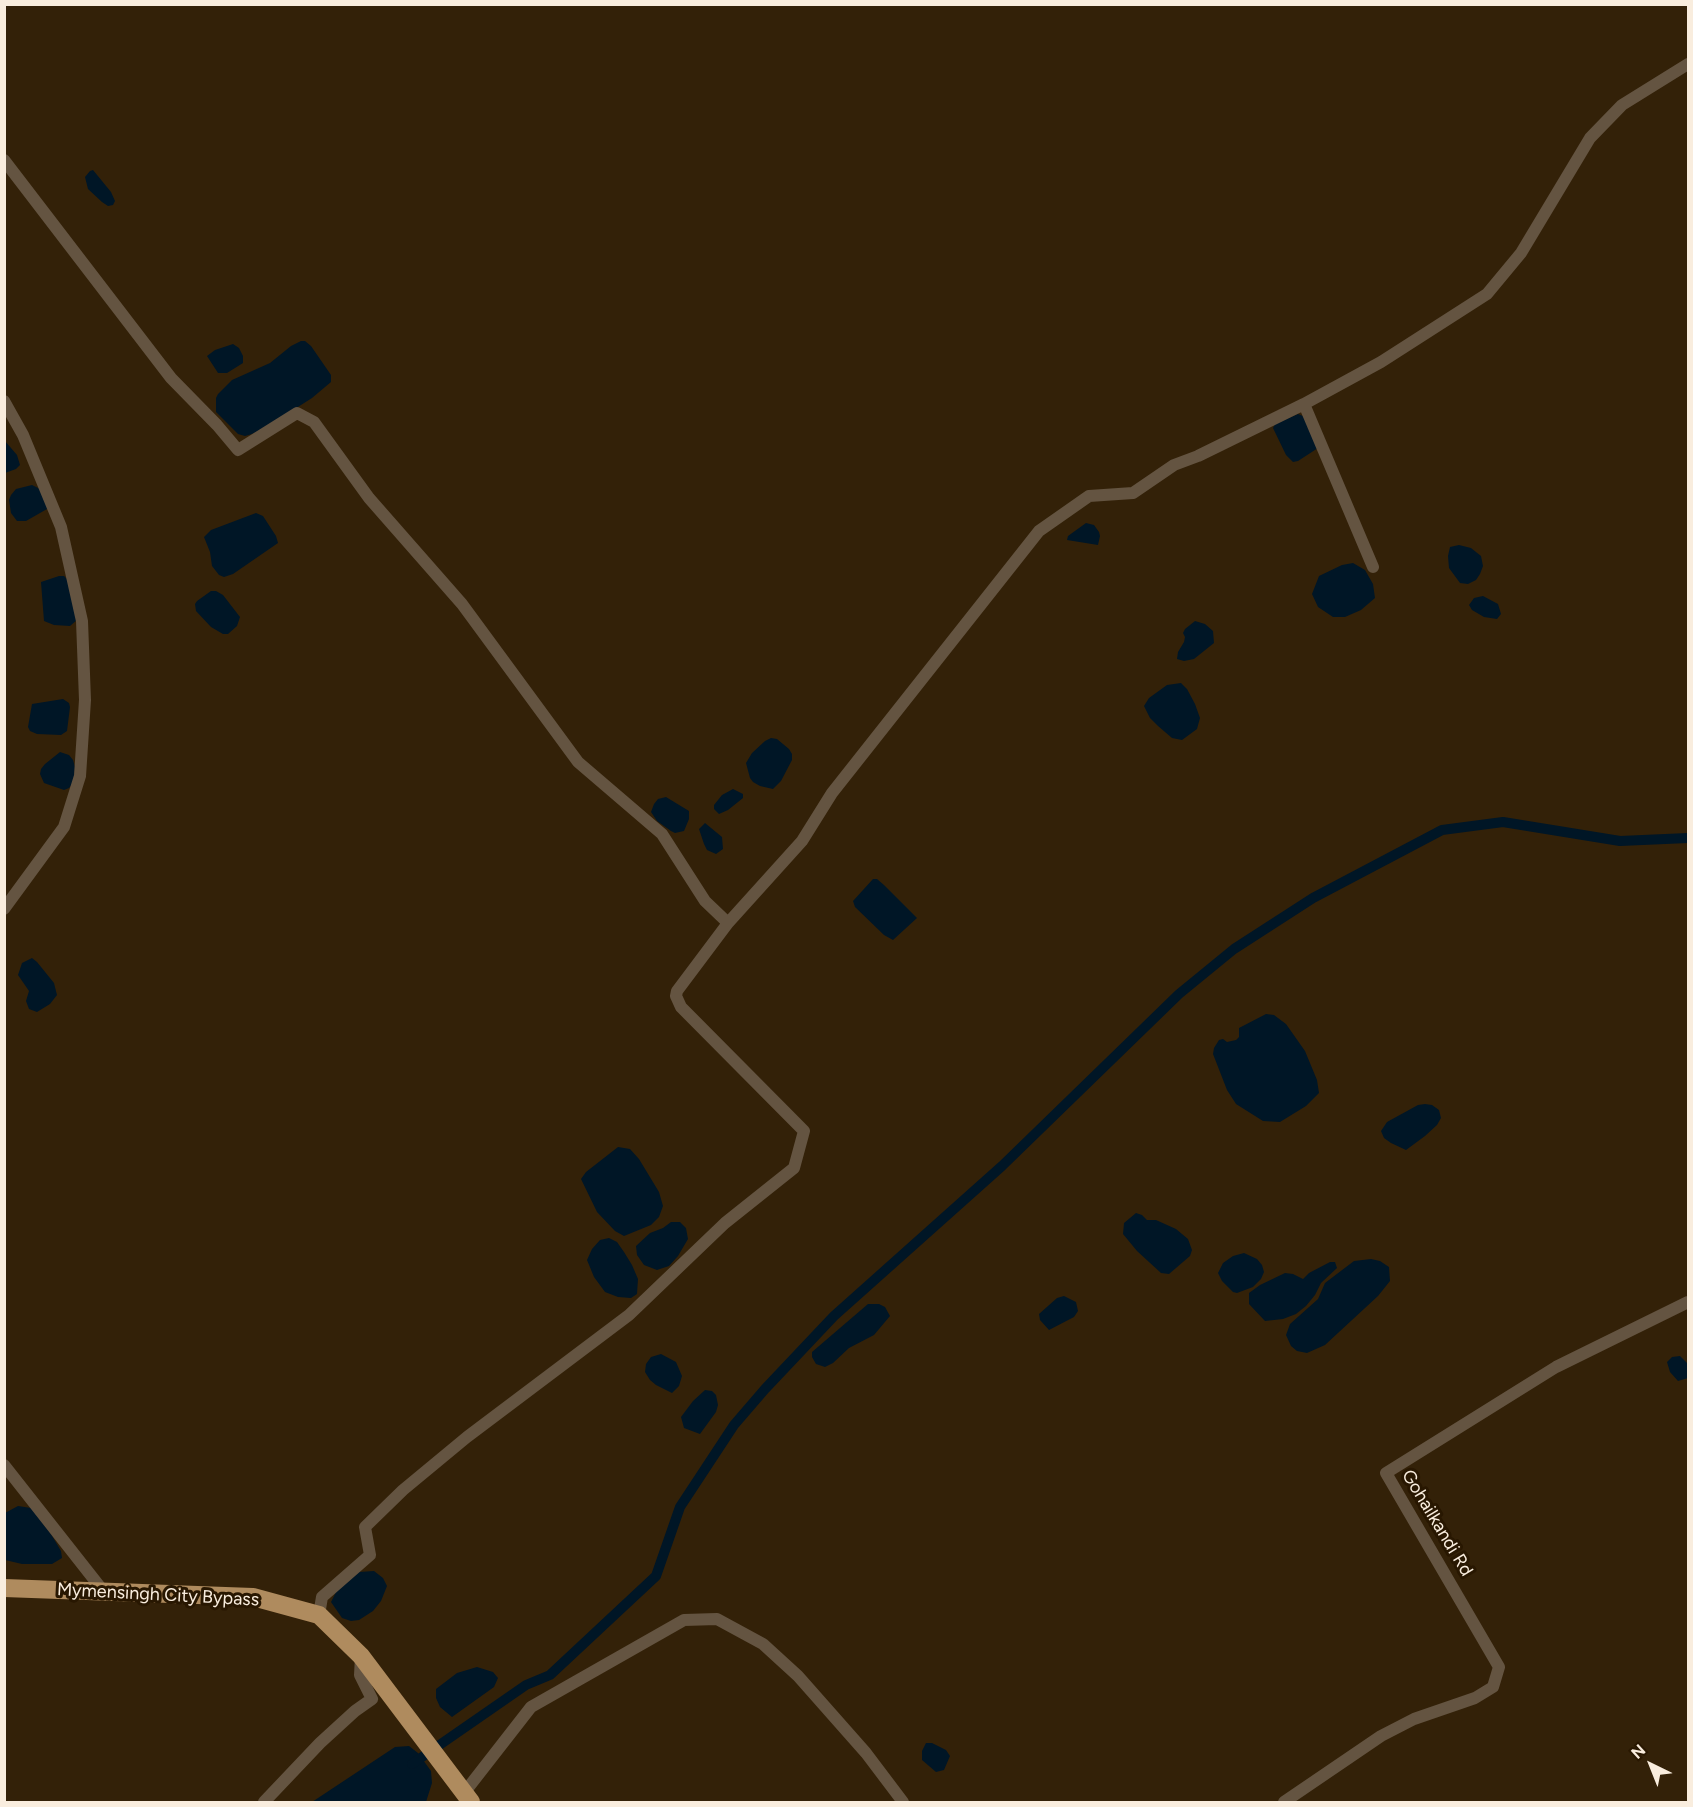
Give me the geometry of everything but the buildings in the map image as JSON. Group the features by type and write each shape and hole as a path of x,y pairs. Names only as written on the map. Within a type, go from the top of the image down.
{"highway":[{"name":"Mymensingh City Bypass","path":"4,1588 253,1597 319,1615 361,1656 467,1798"}],"street":[{"path":"319,1615 322,1597 370,1555 365,1527 403,1490 467,1437 629,1315 725,1223 794,1168 804,1131 681,1007 676,996 677,991 728,923 802,841 832,793 1039,531 1089,496 1133,493 1174,465 1304,404 1381,362 1487,294 1521,254 1590,138 1622,105 1689,64"},
{"path":"4,160 171,378 238,450 297,413 314,422 369,498 462,604 578,762 662,834 705,901 728,923"},
{"path":"4,400 24,435 61,527 82,621 85,700 80,776 64,827 4,909"},
{"path":"1304,404 1373,567"},
{"name":"Gohailkandi Rd","path":"1284,1803 1381,1736 1414,1719 1452,1708 1493,1687 1499,1667 1488,1644 1386,1473 1556,1367 1689,1302"},
{"path":"4,1465 104,1592"},
{"path":"467,1798 531,1707 684,1620 717,1619 763,1644 798,1676 866,1753 903,1803"},
{"path":"264,1803 320,1743 355,1711 372,1699 360,1675 361,1656"}],"water":[{"path":"93,170 111,192 115,201 113,205 108,206 88,189 85,177"},
{"path":"301,341 311,346 331,375 331,382 312,398 268,426 245,436 238,434 216,412 218,394 232,380 270,363"},
{"path":"233,344 239,348 243,356 243,363 227,373 218,373 207,356 215,350"},
{"path":"1298,414 1303,416 1318,448 1293,462 1286,455 1273,428 1275,424"},
{"path":"5,441 17,455 20,465 5,473"},
{"path":"32,485 40,489 47,509 26,521 17,521 11,513 9,500 11,495 16,489"},
{"path":"256,513 263,516 278,543 233,574 224,577 219,575 212,566 204,537 211,530"},
{"path":"1086,523 1094,525 1099,532 1098,545 1067,540 1068,536"},
{"path":"1459,545 1471,548 1481,556 1483,566 1480,574 1476,580 1468,584 1460,583 1449,568 1450,547"},
{"path":"1353,563 1365,570 1373,584 1375,598 1361,610 1345,617 1333,617 1318,607 1312,594 1319,576 1342,565"},
{"path":"64,576 70,582 77,620 70,626 54,625 44,621 41,582"},
{"path":"211,591 223,595 240,617 237,626 228,634 223,634 211,627 196,611 197,601"},
{"path":"1483,596 1498,604 1501,614 1497,619 1484,617 1472,610 1469,605 1474,598"},
{"path":"1195,621 1205,624 1213,631 1214,643 1194,659 1184,661 1177,659 1184,642 1183,633"},
{"path":"1181,683 1187,689 1200,718 1197,729 1182,740 1172,738 1158,726 1150,718 1144,706 1149,698 1167,685"},
{"path":"63,699 69,703 70,707 67,731 61,735 37,734 30,731 28,727 32,704"},
{"path":"771,738 777,739 792,754 792,760 781,781 773,789 753,782 746,763 752,753"},
{"path":"60,752 69,755 75,767 74,782 64,790 44,783 40,774 45,764"},
{"path":"733,789 743,794 743,798 719,814 714,809 714,805 722,795"},
{"path":"666,797 689,811 689,819 684,831 675,833 671,831 657,821 651,812 658,799"},
{"path":"705,823 722,837 723,849 716,854 707,850 704,844 699,829"},
{"path":"873,879 877,879 884,885 917,918 893,940 884,935 855,907 853,901"},
{"path":"32,958 54,983 57,995 50,1004 37,1012 29,1009 26,1001 29,991 18,975 22,963"},
{"path":"1266,1014 1274,1015 1286,1024 1305,1051 1317,1080 1319,1093 1306,1106 1280,1122 1263,1121 1236,1104 1227,1090 1213,1054 1219,1040 1223,1039 1227,1042 1236,1040 1239,1037 1239,1028"},
{"path":"1418,1105 1432,1105 1439,1110 1441,1118 1425,1136 1406,1150 1384,1138 1381,1131 1387,1122"},
{"path":"618,1147 630,1149 639,1159 659,1192 663,1206 659,1217 651,1225 624,1236 615,1231 597,1212 581,1179 586,1172"},
{"path":"1136,1213 1147,1220 1156,1220 1176,1229 1188,1239 1192,1250 1190,1256 1169,1274 1161,1273 1137,1251 1123,1234 1124,1223"},
{"path":"671,1222 680,1222 686,1228 688,1239 678,1256 669,1266 657,1270 644,1265 637,1255 636,1246 650,1233"},
{"path":"609,1238 617,1242 638,1279 637,1294 631,1298 618,1297 605,1292 594,1277 587,1260 592,1249 600,1240"},
{"path":"1244,1253 1257,1259 1264,1272 1253,1287 1237,1293 1222,1281 1218,1273 1223,1263 1233,1256"},
{"path":"1371,1259 1380,1261 1389,1267 1390,1281 1378,1296 1325,1345 1307,1353 1297,1351 1291,1346 1286,1335 1290,1324 1318,1299 1325,1283 1354,1261"},
{"path":"1330,1262 1335,1262 1337,1268 1321,1283 1306,1306 1296,1314 1283,1319 1265,1321 1249,1304 1249,1293 1260,1285 1285,1273 1303,1279 1309,1273"},
{"path":"1064,1296 1076,1302 1078,1311 1074,1317 1049,1330 1040,1320 1039,1314 1057,1298"},
{"path":"868,1304 879,1304 885,1307 890,1316 874,1335 849,1348 833,1363 825,1367 816,1364 812,1352"},
{"path":"661,1354 676,1362 682,1376 679,1386 672,1393 656,1385 645,1372 646,1364 651,1357"},
{"path":"1680,1356 1688,1364 1688,1378 1678,1381 1670,1372 1667,1362 1672,1357"},
{"path":"705,1390 712,1391 716,1395 718,1405 716,1412 700,1434 684,1428 681,1417"},
{"path":"18,1506 31,1508 51,1534 61,1551 62,1558 52,1564 22,1564 5,1560 5,1513"},
{"path":"374,1571 383,1578 387,1586 381,1601 373,1611 359,1620 351,1621 342,1618 331,1602 336,1592 359,1572"},
{"path":"477,1667 493,1672 498,1678 494,1687 452,1717 440,1707 436,1698 436,1689 457,1673"},
{"path":"926,1743 932,1743 946,1750 950,1756 944,1770 936,1772 922,1760 922,1751"},
{"path":"409,1746 418,1753 431,1771 432,1783 426,1802 312,1802 395,1747"}],"waterway":[{"path":"412,1764 526,1685 550,1675 656,1576 680,1507 734,1425 765,1389 834,1316 1002,1166 1179,994 1234,949 1313,898 1442,830 1503,822 1620,841 1688,838"}]}
